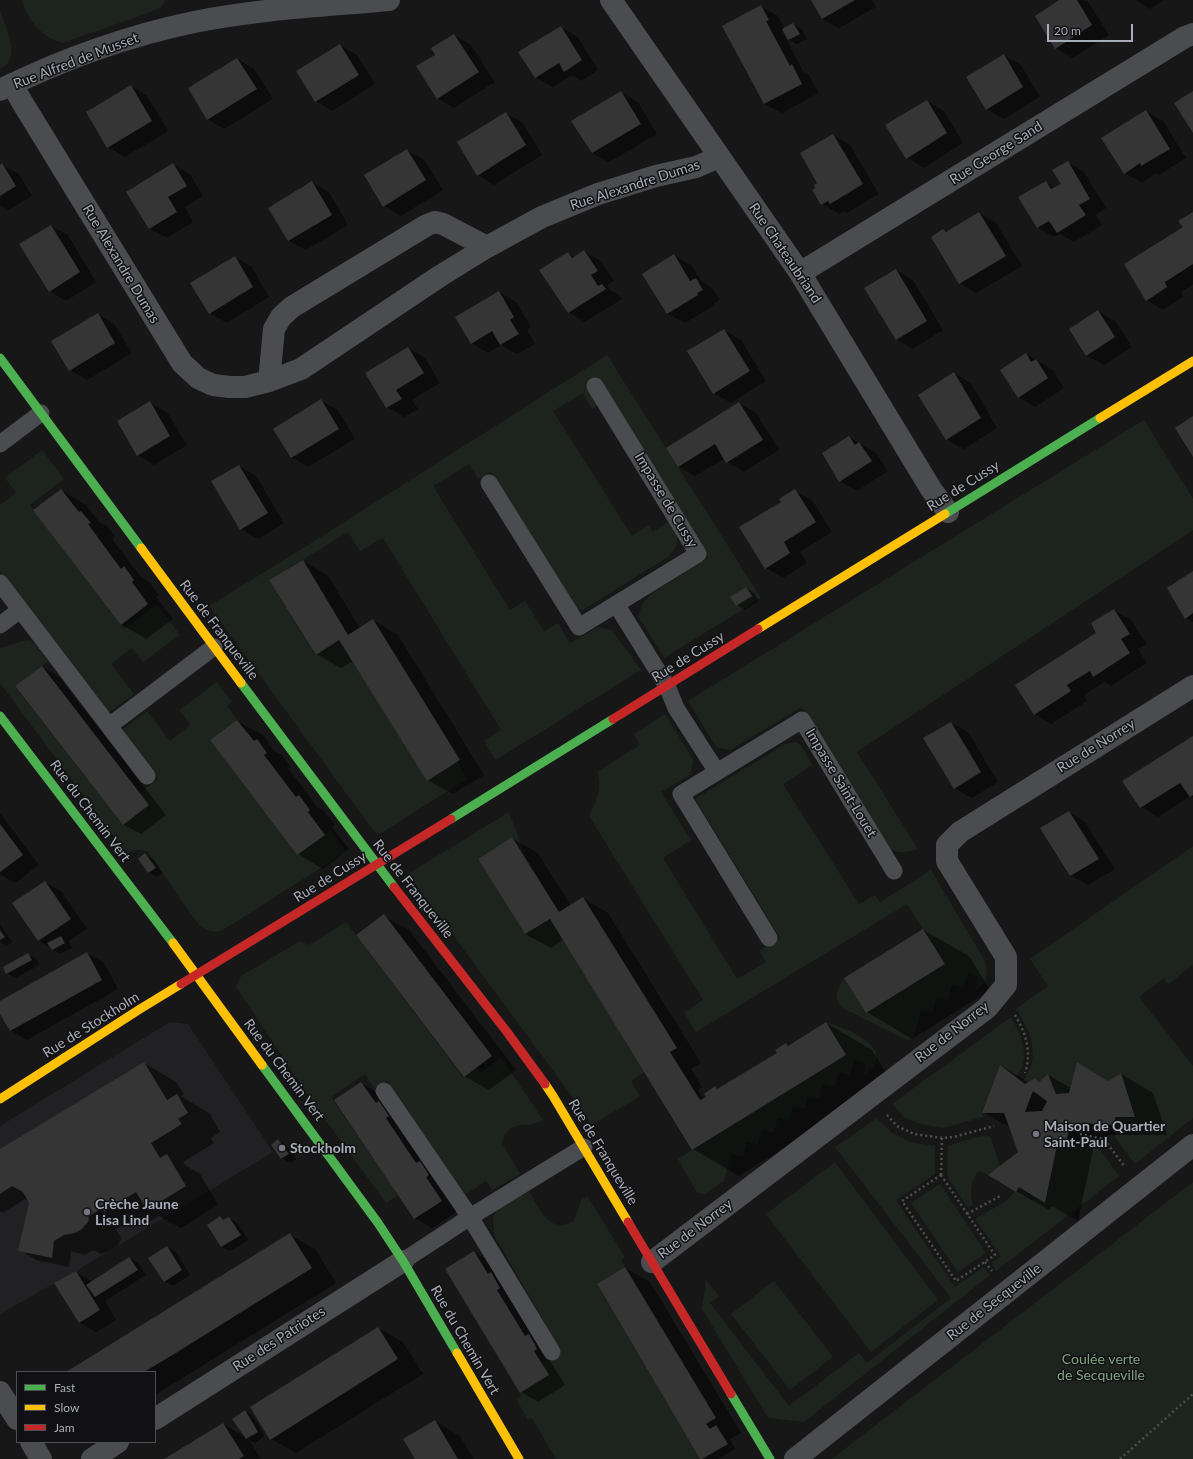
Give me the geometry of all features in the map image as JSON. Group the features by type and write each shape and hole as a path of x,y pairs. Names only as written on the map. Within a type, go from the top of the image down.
{"street":[{"name":"Rue Alfred de Musset","path":"6,87 68,60 108,45 194,22 250,13 389,0"},
{"name":"Rue Chateaubriand","path":"611,0 800,273 932,489 948,512"},
{"name":"Rue George Sand","path":"800,273 1185,37 1193,34"},
{"name":"Rue Alexandre Dumas","path":"6,87 30,115 182,363 198,378 212,385 230,387 245,386 269,381 301,369 440,276 487,247 542,217 598,194 656,176 696,167 719,157"},
{"path":"269,381 274,329 281,317 292,307 427,225 435,222 443,224 487,247"},
{"name":"Rue de Franqueville","path":"0,358 376,865 507,1032 553,1096 770,1459"},
{"name":"Rue de Cussy","path":"197,976 1193,361"},
{"name":"Rue de Norrey","path":"652,1262 987,1008 1006,985 1006,957 947,861 947,845 960,832 1193,686"},
{"name":"Rue du Chemin Vert","path":"0,716 197,976 378,1223 403,1261 519,1459"},
{"name":"Rue de Stockholm","path":"0,1099 140,1010 197,976"},
{"name":"Rue de Secqueville","path":"795,1459 1193,1145"},
{"name":"Rue des Patriotes","path":"156,1418 403,1261"},
{"path":"0,1392 16,1418"},
{"path":"32,1443 42,1459"},
{"path":"92,1459 116,1443"}],"lane":[{"name":"Impasse de Cussy","path":"489,483 579,627 698,554 595,386"},
{"path":"0,444 41,413"},
{"path":"0,583 147,776"},
{"path":"616,604 667,686 676,708 717,772"},
{"path":"0,625 20,610"},
{"path":"109,726 214,647"},
{"name":"Impasse Saint-Louet","path":"769,938 681,794 802,720 894,871"},
{"path":"384,1091 470,1217 552,1352"},
{"path":"403,1261 470,1217 584,1147"}],"path":[{"path":"1011,1010 1022,1026 1028,1045 1027,1066 1025,1073"},
{"path":"885,1112 897,1126 914,1134 942,1138 954,1137 994,1126"},
{"path":"1080,1134 1104,1139 1126,1168"},
{"path":"941,1175 902,1201 956,1281 995,1255 941,1175 942,1138"},
{"path":"967,1214 1002,1194"},
{"path":"1120,1459 1193,1394"}],"shaded area":[{"name":"Crèche Jaune Lisa Lind","path":"170,1022 188,1024 273,1152 76,1271 0,1314 0,1126"}],"green space":[{"path":"22,0 166,0 160,8 62,43 48,37 36,27 24,7"},
{"path":"0,11 5,22 11,44 11,52 8,63 0,68"},
{"path":"607,355 761,598 664,658 638,616 643,603 651,594 708,558 609,399 592,409 583,393 553,411 632,536 648,525 653,532 669,521 677,535 677,543 668,557 583,610 573,608 490,472 478,479 469,464 433,486 510,610 525,601 544,631 558,623 570,643 598,627 612,630 641,670 499,758 494,758 484,741 501,730 383,538 360,551 348,532 269,580 315,655 339,640 427,780 457,761 467,779 381,833 376,834 209,606 305,547"},
{"path":"1144,420 1193,499 1193,530 857,752 918,849 908,852 901,852 894,851 887,846 802,707 730,750 716,747 688,701"},
{"path":"42,450 64,479 30,505 124,629 157,604 180,635 143,662 132,648 111,664 134,694 108,713 0,572 0,505 16,493 5,478"},
{"path":"27,640 32,641 48,661 15,687 123,825 149,805 140,793 158,779 121,731 147,711 170,741 190,725 179,710 217,682 232,702 227,706 237,720 210,740 297,855 331,830 346,852 223,930 213,931 202,927 199,925 147,851 137,850 127,854 0,683 0,648"},
{"path":"665,714 693,759 691,774 661,792 691,840 663,858 737,979 766,962 759,951 780,938 695,799 785,744 796,742 801,745 812,765 783,784 859,904 875,895 880,902 931,870 985,961 986,978 982,985 975,991 978,976 968,973 964,988 952,985 948,1000 937,997 933,1012 921,1010 914,1038 909,1041 843,1008 839,1004 836,997 844,978 866,1013 945,964 907,904 696,1032 684,1012 703,1000 589,816 599,789 599,778 597,772 640,745 634,734"},
{"path":"509,812 524,852 522,853 512,837 478,859 525,934 550,919 644,1072 631,1081 640,1096 592,1125 408,874"},
{"path":"1193,846 1193,965 1168,984 1164,978 1139,997 1193,1066 1193,1118 1135,1164 1115,1138 1115,1117 1135,1116 1121,1073 1108,1081 1077,1062 1069,1093 1056,1094 1048,1074 1039,1082 1035,1078 1025,1084 1022,1082 1032,1063 1032,1045 1026,1027 1016,1009 1048,986 1030,959"},
{"path":"346,922 463,1077 476,1067 481,1073 501,1057 543,1120 531,1125 520,1125 511,1128 505,1134 502,1143 520,1174 493,1190 486,1181 465,1195 387,1081 375,1089 365,1074 331,1097 398,1195 386,1203 309,1097 236,987 241,976 300,941 309,945"},
{"path":"1011,1017 1018,1031 1023,1047 1024,1055 1021,1070 1016,1077 1000,1065 982,1113 983,1117 942,1128 917,1123 904,1117 892,1104"},
{"path":"826,1022 850,1031 867,1041 876,1054 876,1062 874,1066 863,1076 866,1063 854,1060 850,1075 839,1072 835,1087 823,1084 820,1098 808,1096 805,1109 793,1106 789,1121 778,1118 774,1133 762,1130 758,1145 747,1142 743,1157 731,1154 724,1181 704,1194 697,1193 678,1159 846,1055"},
{"path":"877,1118 892,1133 911,1142 935,1146 935,1174 896,1200 955,1287 984,1267 990,1275 804,1422 768,1418 702,1309 706,1280 719,1296 710,1303 789,1406 859,1353 867,1363 951,1298 835,1147"},
{"path":"985,1136 990,1137 992,1141 1000,1166 988,1175 979,1171 972,1183 971,1196 973,1205 968,1208 947,1176 948,1146 973,1138"},
{"path":"1058,1141 1100,1149 1119,1176 996,1271 991,1263 1001,1256 975,1219 1006,1201 1019,1187 1045,1203"},
{"path":"835,1162 938,1300 871,1352 766,1214"},
{"name":"Coulée verte de Secqueville","path":"1193,1182 1193,1459 831,1459 838,1454"},
{"path":"940,1184 986,1253 958,1272 911,1203"},
{"path":"529,1191 545,1217 551,1222 564,1225 573,1222 581,1200 587,1196 625,1257 621,1260 625,1267 597,1285 700,1459 556,1459 532,1418 528,1420 516,1399 521,1396 520,1393 549,1375 542,1364 562,1353 494,1235 493,1218 497,1209"},
{"path":"774,1281 833,1357 790,1390 731,1314"}],"building":[{"path":"811,0 855,0 822,19"},
{"path":"1059,0 1077,0 1092,25 1055,49 1035,16"},
{"path":"761,5 769,20 766,21 790,66 792,64 802,84 764,104 722,26"},
{"path":"793,23 800,34 788,40 782,29"},
{"path":"561,26 582,60 564,72 559,63 535,78 518,52"},
{"path":"454,34 479,72 437,99 416,66 435,55 431,48"},
{"path":"340,44 359,75 315,102 296,71"},
{"path":"1004,54 1023,87 986,110 966,77"},
{"path":"237,58 257,89 207,120 188,88"},
{"path":"131,85 152,121 107,148 86,112"},
{"path":"621,91 641,124 592,153 571,121"},
{"path":"1193,91 1193,133 1174,103"},
{"path":"927,100 947,133 906,159 885,125"},
{"path":"1146,110 1170,149 1141,166 1140,163 1124,174 1101,138"},
{"path":"506,112 526,145 477,176 457,142"},
{"path":"833,134 863,184 830,204 828,201 821,205 812,190 815,188 814,185 817,183 800,153"},
{"path":"407,149 426,180 383,207 364,175"},
{"path":"1068,161 1090,199 1079,205 1086,215 1057,233 1049,221 1037,228 1018,197 1046,181 1051,189 1061,184 1052,170"},
{"path":"2,163 16,186 0,196 0,165"},
{"path":"173,163 187,186 168,197 177,212 149,229 126,192"},
{"path":"312,181 332,215 288,241 268,208"},
{"path":"979,212 1006,256 959,284 931,237 943,229 946,232"},
{"path":"1193,212 1193,264 1165,282 1167,287 1146,301 1124,264 1183,227 1178,221"},
{"path":"51,225 80,272 49,292 19,244"},
{"path":"584,250 598,271 591,275 598,286 602,284 606,289 568,313 539,270 568,252 572,258"},
{"path":"674,254 690,281 696,278 703,290 697,293 698,295 667,314 642,274"},
{"path":"235,256 253,287 209,314 190,283"},
{"path":"896,269 927,321 896,340 864,288"},
{"path":"499,291 514,317 510,320 519,334 500,345 492,331 471,344 455,317"},
{"path":"1098,310 1115,337 1086,356 1069,329"},
{"path":"98,313 115,343 69,371 51,341"},
{"path":"724,329 750,371 713,394 687,351"},
{"path":"408,347 424,373 396,390 402,399 386,408 365,373"},
{"path":"1026,353 1031,362 1036,359 1048,378 1018,398 1000,370"},
{"path":"954,372 981,418 946,440 918,395"},
{"path":"321,399 339,429 291,458 273,429"},
{"path":"150,401 170,436 137,456 117,421"},
{"path":"739,402 763,440 726,463 715,444 678,467 666,448"},
{"path":"1193,416 1193,457 1175,428"},
{"path":"849,436 855,445 859,442 872,461 839,482 822,453"},
{"path":"239,465 268,513 240,530 211,481"},
{"path":"61,489 79,512 81,511 91,523 88,524 121,569 124,566 134,580 132,582 148,604 121,625 33,510"},
{"path":"795,489 816,522 784,542 790,553 765,569 739,527 781,502 779,499"},
{"path":"303,560 348,635 373,619 460,760 427,781 339,640 316,655 269,580"},
{"path":"1193,571 1193,613 1185,619 1167,588"},
{"path":"746,587 752,596 736,606 730,597"},
{"path":"1114,609 1130,634 1121,639 1130,653 1093,677 1090,671 1067,685 1071,691 1034,715 1015,685 1096,633 1091,623"},
{"path":"42,666 149,805 123,825 15,686"},
{"path":"237,720 254,741 257,739 267,753 264,755 296,797 299,795 310,810 308,812 325,835 297,855 210,740"},
{"path":"951,722 981,772 954,789 923,738"},
{"path":"1193,736 1193,795 1190,797 1180,783 1140,808 1122,781"},
{"path":"1069,811 1099,859 1070,876 1040,828"},
{"path":"0,824 23,855 0,872"},
{"path":"512,837 559,912 583,897 677,1048 670,1052 700,1100 706,1097 704,1094 715,1086 717,1089 777,1053 775,1050 786,1043 788,1046 826,1022 846,1055 692,1150 550,919 525,934 478,859"},
{"path":"145,853 156,868 148,873 138,859"},
{"path":"45,881 71,919 38,941 12,903"},
{"path":"384,914 492,1056 464,1077 356,935"},
{"path":"923,929 945,964 866,1013 844,978"},
{"path":"0,930 5,937 0,940"},
{"path":"61,936 65,943 52,950 47,943"},
{"path":"87,952 102,980 10,1031 0,1014 0,1001"},
{"path":"28,953 32,960 6,974 3,967"},
{"path":"144,1062 167,1100 177,1094 188,1113 178,1119 182,1124 151,1143 160,1158 167,1154 186,1186 147,1210 136,1192 104,1212 102,1208 88,1217 88,1222 82,1229 75,1233 64,1235 54,1241 52,1258 18,1251 29,1203 23,1192 12,1186 0,1194 0,1149"},
{"name":"Maison de Quartier Saint-Paul","path":"1077,1062 1108,1081 1121,1073 1135,1117 1115,1117 1115,1125 1077,1123 1069,1130 1066,1143 1058,1141 1045,1203 1019,1187 1016,1192 988,1175 1018,1152 1004,1113 982,1113 1000,1065 1025,1084 1035,1078 1039,1082 1048,1074 1056,1094 1069,1093","holes":["1033,1091 1047,1101 1042,1111 1025,1112"]},
{"path":"361,1082 376,1103 379,1101 389,1116 386,1118 416,1163 420,1161 429,1175 426,1177 442,1201 414,1219 334,1100"},
{"path":"278,1139 289,1154 281,1159 271,1145"},
{"path":"220,1216 223,1220 229,1217 241,1235 221,1247 207,1225"},
{"path":"290,1233 312,1268 146,1371 68,1371"},
{"path":"167,1246 182,1270 164,1282 148,1258"},
{"path":"474,1251 488,1274 491,1272 500,1288 497,1290 525,1336 529,1334 537,1349 534,1351 549,1375 520,1393 445,1269"},
{"path":"129,1257 138,1270 95,1297 86,1285"},
{"path":"625,1267 716,1418 706,1424 710,1429 716,1425 728,1444 702,1459 700,1459 597,1284"},
{"path":"76,1271 100,1310 79,1323 54,1283"},
{"path":"378,1327 398,1359 270,1440 250,1407"},
{"path":"245,1410 258,1432 246,1439 232,1419"},
{"path":"435,1420 458,1459 415,1459 403,1439"},
{"path":"223,1423 244,1456 239,1459 164,1459"}],"traffic: fast":[{"path":"0,358 141,548"},
{"path":"945,514 1100,418"},
{"path":"241,683 394,887"},
{"path":"0,716 173,943"},
{"path":"451,819 613,719"},
{"path":"262,1065 378,1223 403,1261 457,1353"},
{"path":"731,1394 770,1459"}],"traffic: slow":[{"path":"1100,418 1193,361"},
{"path":"758,629 945,514"},
{"path":"141,548 241,683"},
{"path":"173,943 262,1065"},
{"path":"0,1099 181,984"},
{"path":"545,1084 628,1222"},
{"path":"457,1353 519,1459"}],"traffic: jam":[{"path":"613,719 758,629"},
{"path":"181,984 451,819"},
{"path":"394,887 507,1032 545,1084"},
{"path":"628,1222 731,1394"}],"place":[{"name":"Maison de Quartier Saint-Paul","path":"1036,1134"},
{"name":"Stockholm","path":"282,1148"},
{"name":"Crèche Jaune Lisa Lind","path":"87,1212"}]}
